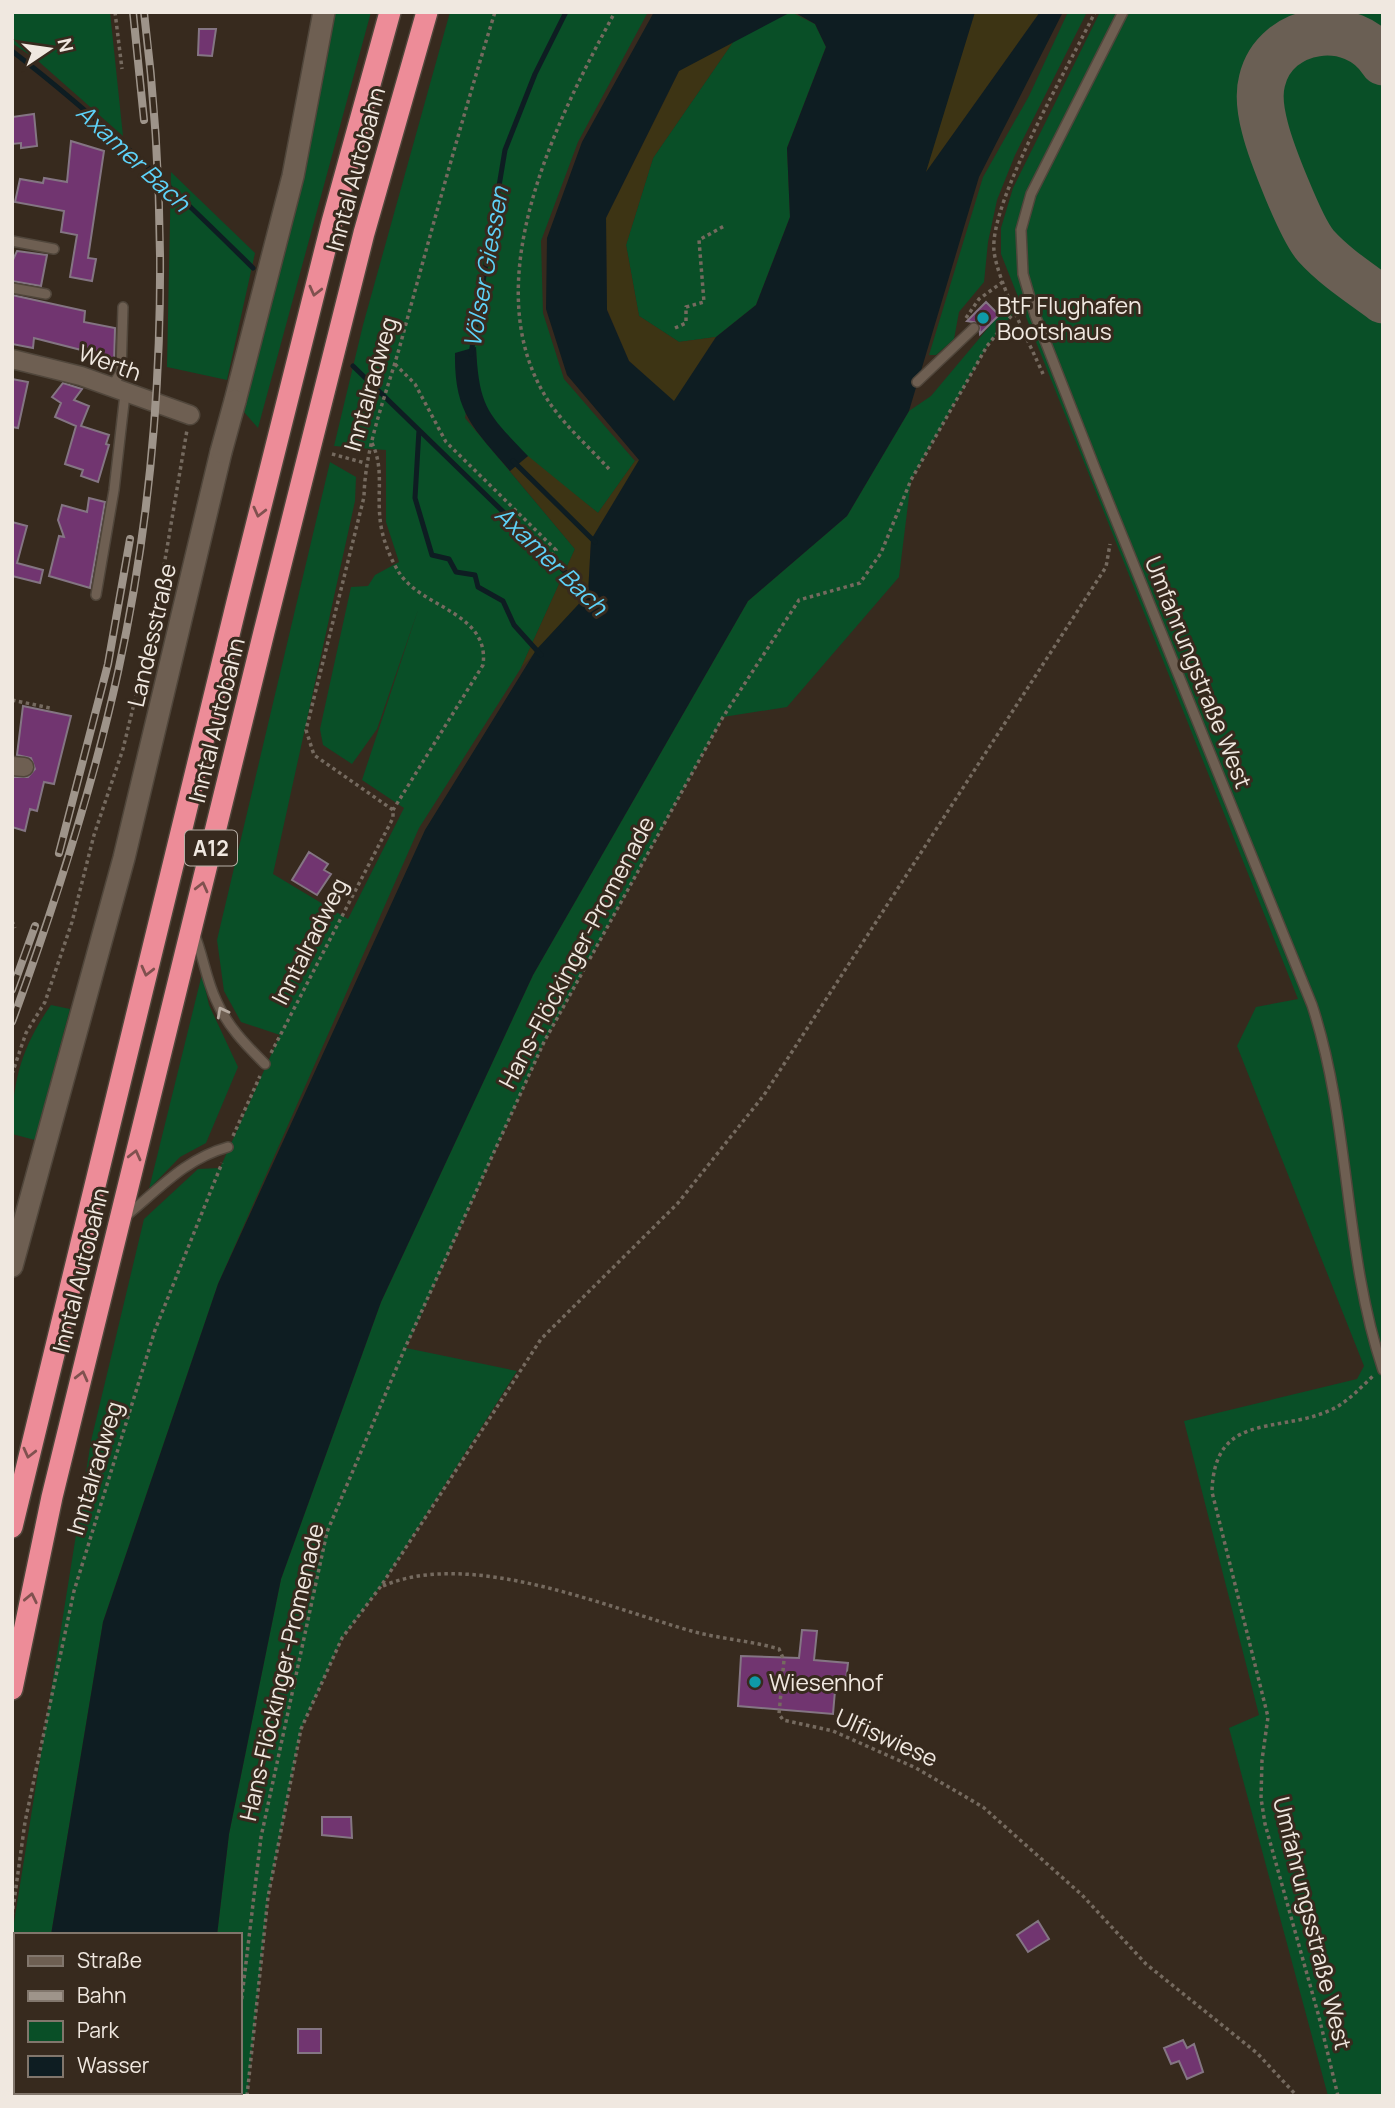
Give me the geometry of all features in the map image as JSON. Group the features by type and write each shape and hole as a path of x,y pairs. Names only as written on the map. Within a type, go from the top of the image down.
{"highway":[{"name":"Inntal Autobahn","path":"12,1527 237,602 332,222 390,12"},
{"name":"Inntal Autobahn","path":"12,1689 52,1497 119,1221 364,233 427,12"}],"main road":[{"name":"Landesstraße","path":"12,1266 124,858 221,452 293,176 324,12"}],"street":[{"name":"Werth","path":"12,359 49,367 190,415"}],"lane":[{"name":"Umfahrungstraße West","path":"1123,12 1031,194 1021,230 1023,274 1029,299 1060,380 1312,1005 1332,1081 1359,1279 1382,1368"},
{"path":"12,241 54,249"},
{"path":"12,288 46,294"},
{"path":"96,595 114,490 123,307"},
{"path":"917,382 970,332"},
{"path":"192,928 205,961 215,999 228,1024 265,1064"},
{"path":"119,1221 186,1164 206,1153 228,1147"}],"path":[{"path":"115,12 122,69"},
{"name":"Inntalradweg","path":"12,1916 25,1822 74,1591 155,1330 228,1147 265,1064 393,818 393,810 314,755 306,730 364,497 365,463 384,405 460,127 495,12"},
{"path":"609,469 549,402 524,347 518,286 527,225 545,152 615,12"},
{"path":"1047,385 1004,281 994,246 1001,209 1010,184 1095,12"},
{"path":"675,328 686,323 686,307 704,302 699,240 726,225"},
{"path":"970,332 964,321 979,299 1004,281"},
{"name":"Hans-Flöckinger-Promenade","path":"242,1996 261,1837 327,1532 405,1348 544,1042 614,910 730,705 799,600 860,583 881,553 911,480 987,346 1016,310"},
{"path":"395,364 415,384 446,442 556,550 542,567"},
{"path":"12,1074 26,1033 45,1002 69,934 94,835 123,749 156,614 190,415"},
{"path":"372,443 379,458 380,519 387,546 401,575 452,611 478,635 485,650 483,665 393,810"},
{"path":"332,454 365,463"},
{"path":"247,2096 268,1897 301,1729 342,1638 381,1586 541,1339 678,1203 764,1095 1105,567 1110,557 1110,540"},
{"path":"12,700 50,708"},
{"path":"12,921 15,928"},
{"name":"Umfahrungsstraße West","path":"1338,2096 1319,2017 1265,1824 1261,1798 1262,1760 1268,1717 1212,1492 1213,1469 1218,1453 1238,1437 1261,1426 1325,1413 1346,1402 1382,1368"},
{"name":"Ulfiswiese","path":"381,1586 417,1576 459,1576 530,1583 557,1588 696,1632 779,1649 784,1660 779,1714 783,1720 820,1727 845,1736 945,1782 984,1807 1082,1895 1146,1964 1257,2053 1297,2096"}],"green space":[{"path":"12,12 110,12 123,136 37,60 12,43"},
{"path":"333,12 371,12 258,428 244,412 287,240"},
{"path":"450,12 648,12 578,142 541,241 543,313 564,379 635,461 598,513 524,454 489,416 480,392 476,348 465,418 575,549 521,668 419,828 218,1284 103,1622 51,1933 14,1933 14,2094 25,2096 12,2096 12,1935 91,1441 144,1219 198,1169 220,1168 280,1035 241,1022 224,991 217,940 330,462 356,477 355,501 273,874 348,919 404,808 362,780 418,610 377,729 352,764 323,745 320,729 351,587 368,586 375,575 399,562 386,522 386,450 334,446 363,325"},
{"path":"791,12 815,24 826,47 787,148 790,217 756,305 716,337 679,342 639,316 626,245 653,158 735,39"},
{"path":"1068,12 1087,12 1015,155 997,200 988,242 984,282 959,312 954,339 936,355 929,355 983,177 1029,96"},
{"path":"1100,12 1383,12 1383,2096 1328,2096 1229,1728 1259,1715 1184,1421 1357,1379 1364,1366 1237,1046 1256,1007 1298,999 1001,254 1001,228 1013,188"},
{"path":"171,172 255,253 227,380 167,367"},
{"path":"1016,310 987,346 911,480 899,577 787,707 723,717 544,1042 406,1348 517,1371 381,1586 342,1638 301,1729 268,1897 247,2096 197,2096 242,2094 242,1933 217,1933 229,1834 281,1579 381,1302 533,975 748,601 847,516 909,411 931,396 999,315"},
{"path":"202,974 209,1005 238,1067 206,1143 180,1157 149,1189"},
{"path":"51,1005 70,1009 35,1140 12,1134 14,1098 25,1051"}],"sand":[{"path":"975,12 1040,12 924,175"},
{"path":"735,39 653,158 626,245 639,316 679,342 716,337 674,402 629,361 607,309 606,218 679,71"},
{"path":"528,456 598,513 635,461 639,460 591,540 588,594 521,668 575,549 510,471"}],"water":[{"path":"654,12 791,12 679,71 606,218 607,310 629,361 674,401 716,337 756,305 790,217 787,148 826,47 815,24 794,12 975,12 926,172 1040,12 1063,12 979,177 909,411 847,516 748,601 533,975 381,1302 281,1579 229,1834 217,1933 51,1933 103,1622 218,1284 425,830 536,650 588,594 591,540 639,460 567,375 546,309 547,238 582,142"},
{"path":"476,347 480,384 488,409 503,430 528,456 510,471 468,418 458,391 455,353"},
{"path":"25,2094 197,2094 197,2096"}],"building":[{"path":"199,29 216,29 212,56 198,55"},
{"path":"34,114 37,146 21,148 21,143 12,144 12,117"},
{"path":"71,141 104,151 88,258 96,259 92,281 70,277 77,235 61,232 64,211 15,202 20,179 43,183 44,178 67,182"},
{"path":"17,251 47,255 41,286 12,281 12,262"},
{"path":"12,295 85,311 84,322 115,328 114,364 105,370 89,352 34,338 33,348 12,344"},
{"name":"BtF Flughafen Bootshaus","path":"986,302 999,315 980,334 979,323 967,321"},
{"path":"12,379 28,382 18,428 12,427"},
{"path":"63,383 82,389 74,400 89,406 81,426 109,435 106,444 109,445 98,482 81,476 83,470 65,464 76,426 55,417 61,403 52,397"},
{"path":"89,498 105,502 90,588 49,576 59,536 64,537 58,520 62,505 87,512"},
{"path":"12,522 27,526 17,563 43,570 40,583 12,576"},
{"path":"23,706 71,716 54,784 44,782 37,811 30,809 25,831 12,827 13,777 28,777 35,769 31,758 17,755"},
{"path":"309,852 328,864 324,870 331,874 317,895 292,880"},
{"path":"802,1630 817,1631 814,1660 848,1663 846,1680 836,1679 833,1714 738,1706 741,1656 799,1658"},
{"path":"322,1817 351,1817 352,1838 322,1835"},
{"path":"1038,1921 1049,1939 1028,1952 1017,1935"},
{"path":"298,2029 321,2029 321,2053 298,2053"},
{"path":"1183,2040 1187,2048 1194,2044 1203,2072 1187,2079 1179,2061 1171,2064 1164,2048"}],"waterway":[{"name":"Völser Giessen","path":"471,354 505,150 535,74 566,12"},
{"name":"Axamer Bach","path":"12,51 136,156 253,268"},
{"name":"Axamer Bach","path":"353,366 592,598"},
{"name":"Axamer Bach","path":"419,430 415,498 432,555 449,559 456,572 475,575 478,587 503,601 514,625 541,655"},
{"name":"Völser Giessen","path":"513,461 595,542"}],"taxiway":[{"path":"1383,62 1370,47 1354,37 1316,33 1298,38 1282,48 1270,62 1262,81 1260,99 1273,154 1310,237 1331,261 1383,300"}],"railway":[{"path":"133,12 144,120"},
{"path":"12,1022 57,892 108,716 134,591 146,508 159,343 160,260 153,94 144,12"},
{"path":"59,853 108,664 130,539"},
{"path":"12,990 35,926"}],"place":[{"name":"BtF Flughafen Bootshaus","path":"983,318"},
{"name":"Wiesenhof","path":"755,1682"}]}
